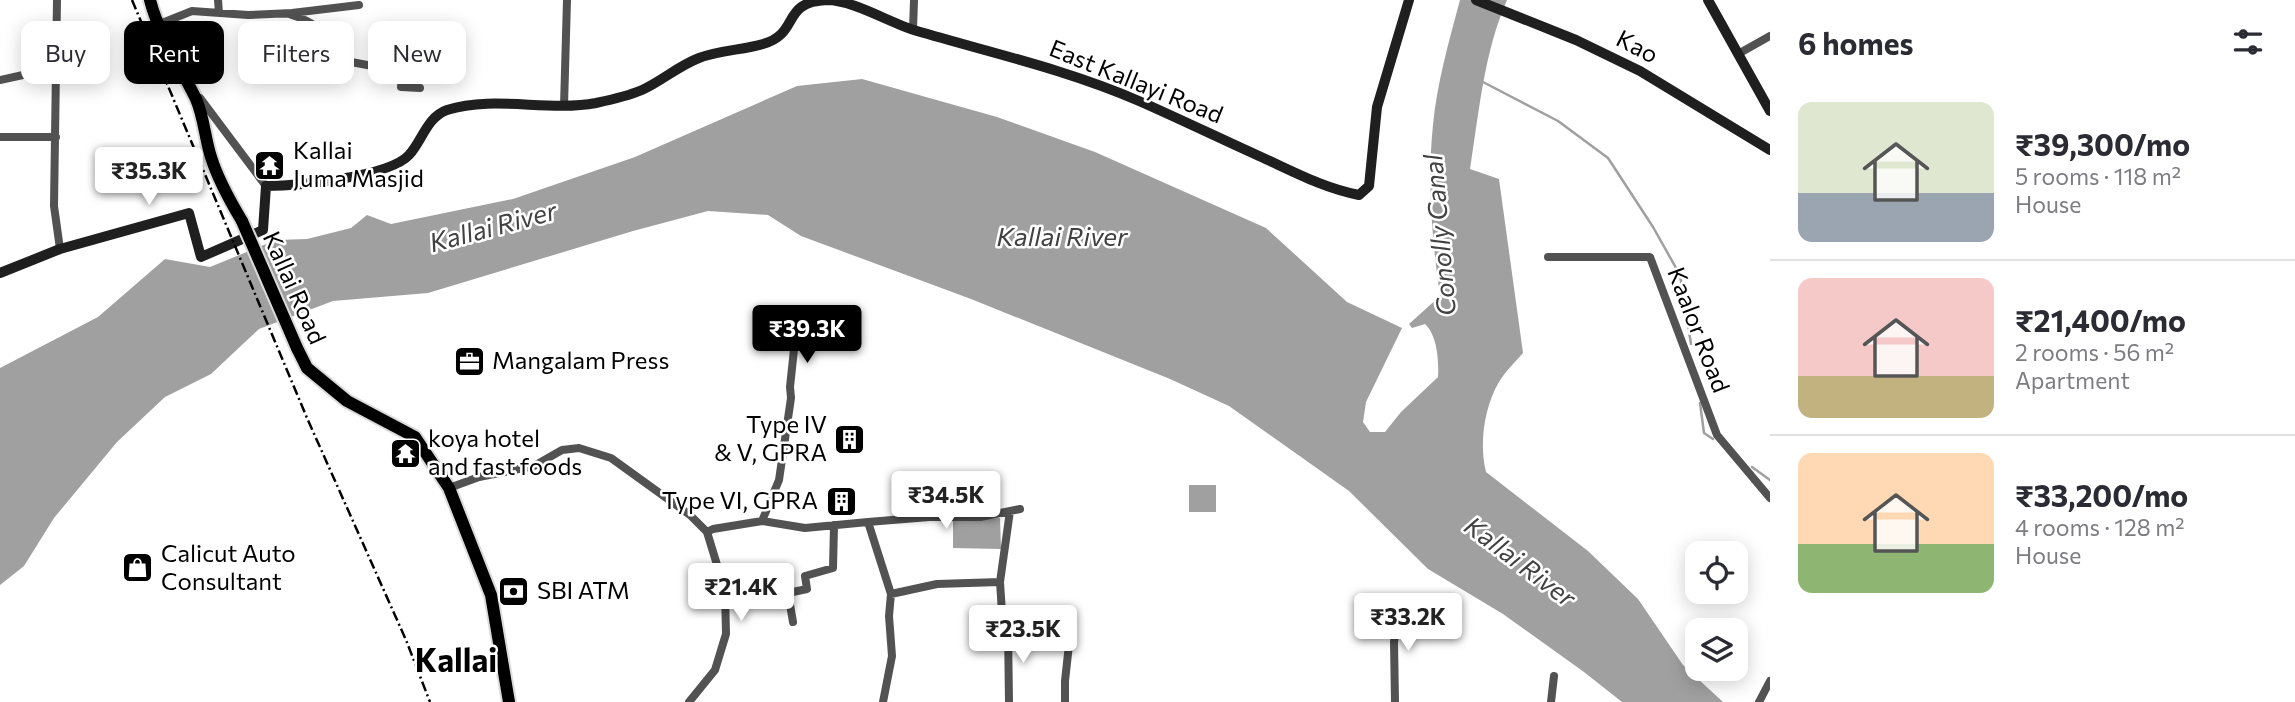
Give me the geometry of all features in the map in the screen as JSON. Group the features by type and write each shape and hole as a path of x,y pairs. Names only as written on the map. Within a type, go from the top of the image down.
{"main road":[{"name":"Kallai Road","path":"150,0 156,21"},
{"name":"Kallai Road","path":"189,85 197,102 211,159 242,221 307,368 346,401 415,437 449,488 491,595 509,702"}],"street":[{"path":"57,0 57,21"},
{"path":"218,0 219,13"},
{"path":"564,106 567,0"},
{"name":"East Kallayi Road","path":"266,186 303,186 398,164 410,155 437,116 447,110 491,105 564,106 595,103 641,90 676,68 702,56 765,44 780,37 799,7 807,2 833,0 913,30 1074,75 1138,101 1307,179 1359,195 1369,187 1377,107 1409,0"},
{"path":"913,30 914,0"},
{"name":"Kao","path":"1476,0 1576,40 1640,71 1770,150"},
{"path":"1709,0 1770,111"},
{"path":"167,21 192,11 248,15 359,5"},
{"path":"286,13 313,22 335,59 394,71 402,76 401,87 420,88"},
{"path":"1738,54 1770,36"},
{"path":"0,80 21,75"},
{"path":"57,84 54,206 60,249"},
{"path":"0,273 60,249 190,213 201,257 263,230 266,186 189,85"},
{"path":"0,137 56,137"},
{"name":"Kaalor Road","path":"1548,257 1650,257 1717,435 1770,498"},
{"path":"762,521 779,480 791,398 795,340"},
{"path":"449,488 479,477 534,466 562,450 579,448 611,458 690,515 707,532 725,592 726,634 715,670 689,702"},
{"path":"707,532 762,521 806,528 929,517 980,517 1020,509"},
{"path":"1010,511 1000,582 1003,628 1066,619 1071,626 1065,702"},
{"path":"868,522 891,594 889,616 892,656 883,702"},
{"path":"793,622 788,593 807,589 805,576 833,568 834,525"},
{"path":"891,594 937,584 1000,582"},
{"path":"1395,702 1394,642 1397,618 1409,600"},
{"path":"1008,629 1009,702"},
{"path":"1551,702 1554,676"},
{"path":"1759,702 1770,681"}],"water":[{"name":"Kallai River","path":"1460,0 1507,0 1488,62 1470,169 1499,179 1523,353 1501,378 1486,414 1483,450 1486,472 1588,551 1638,599 1685,667 1685,681 1700,681 1723,702 1622,702 1503,614 1428,569 1349,491 1229,406 1170,379 971,299 801,236 768,215 708,211 428,293 333,301 259,329 211,374 165,397 117,442 54,518 24,566 0,585 0,368 98,317 165,259 210,267 276,240 307,239 351,228 367,215 391,224 513,199 635,157 797,86 862,79 997,117 1095,152 1266,228 1347,302 1402,328 1366,402 1363,422 1370,432 1385,432 1401,412 1438,377 1435,341 1429,329 1425,324 1412,328 1409,324 1440,296 1431,211 1430,168 1435,109"},
{"path":"1189,485 1216,485 1216,512 1189,512"},
{"path":"1000,518 1001,549 953,548 953,520"}],"waterway":[{"path":"1481,81 1558,121 1608,158 1653,227 1680,275 1691,344"},
{"path":"1700,403 1704,433 1713,439"},
{"path":"1752,467 1770,480"}],"railway":[{"path":"132,0 307,418 406,640 430,702"}],"place":[{"name":"Kallai Juma Masjid","path":"270,165"},
{"name":"Mangalam Press","path":"469,361"},
{"name":"Type IV & V, GPRA","path":"850,439"},
{"name":"koya hotel and fast foods","path":"405,453"},
{"name":"Type VI, GPRA","path":"841,501"},
{"name":"Calicut Auto Consultant","path":"138,568"},
{"name":"SBI ATM","path":"514,591"}],"district":[{"name":"Kallai","path":"456,661"}],"water label":[{"name":"Conolly Canal","path":"1440,235"}]}
